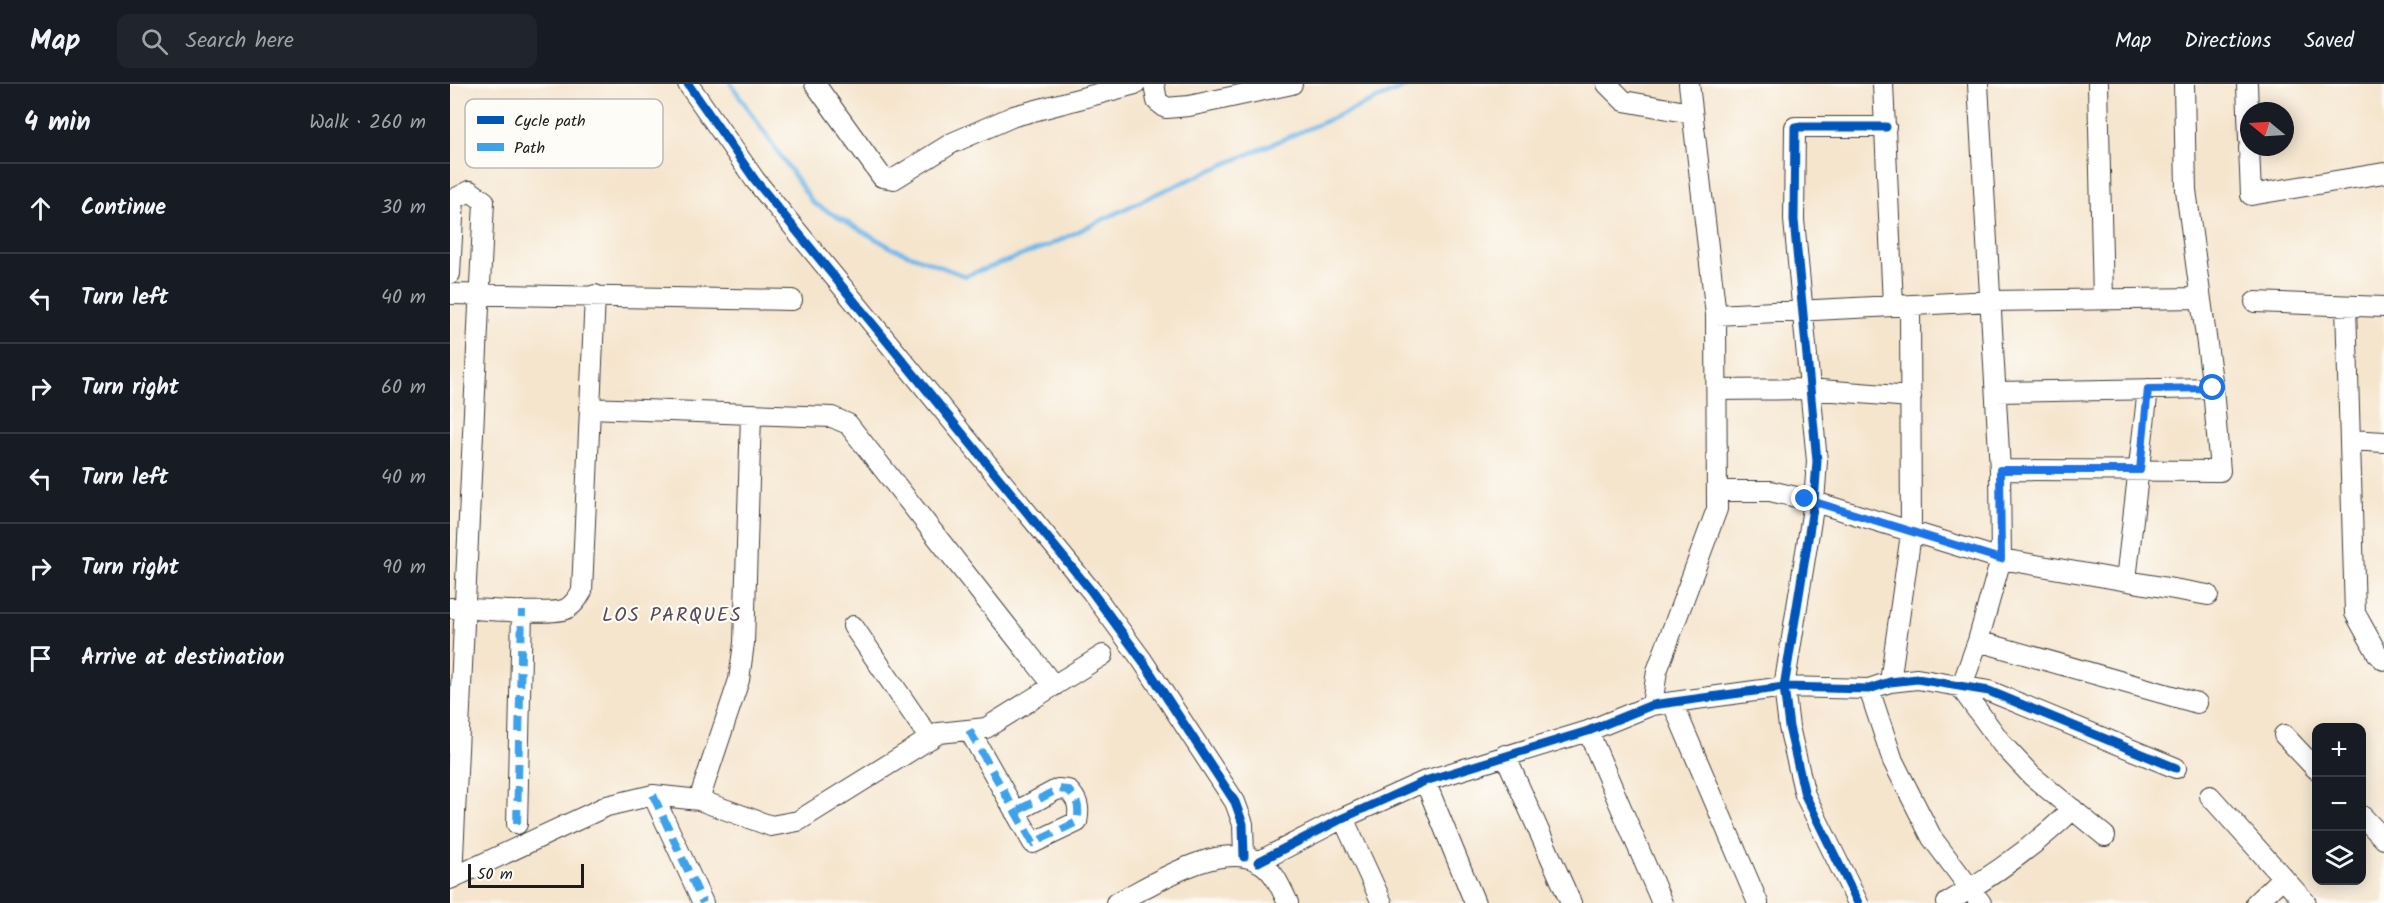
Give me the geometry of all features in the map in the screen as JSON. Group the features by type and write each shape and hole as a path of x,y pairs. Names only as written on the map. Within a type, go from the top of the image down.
{"street":[{"path":"688,84 755,180 915,378 1011,492 1142,660 1235,802 1243,824 1251,860 1277,881 1288,903"},
{"path":"819,85 882,177 888,180 894,179 952,143 1014,116 1135,84"},
{"path":"1154,84 1157,101 1166,108 1292,84"},
{"path":"1607,84 1624,100 1691,113"},
{"path":"1652,705 1657,671 1717,509 1716,315 1689,84"},
{"path":"1883,84 1911,397 1911,534 1890,682"},
{"path":"1961,688 1978,641 2001,559 2000,470 1978,84"},
{"path":"2098,84 2103,300"},
{"path":"2000,470 2220,471 2213,388 2186,190 2184,84"},
{"path":"2247,84 2248,102"},
{"path":"1858,903 1805,795 1789,727 1784,687 1814,502 1817,461 1808,389 1794,220 1795,127 1886,127"},
{"path":"2249,156 2251,195 2384,173"},
{"path":"450,274 454,199 470,191 484,201 480,294 458,608 451,878 607,806 653,795 699,800 771,826 798,821 939,733 986,729 1103,655"},
{"path":"450,294 792,300"},
{"path":"458,608 522,611 565,610 582,591 595,295"},
{"path":"1716,315 1850,310 1991,301 2200,298"},
{"path":"2256,302 2384,307"},
{"path":"2346,306 2355,613 2382,652"},
{"path":"1996,392 2213,388"},
{"path":"1717,390 1808,389 1911,397"},
{"path":"2126,580 2148,389"},
{"path":"589,408 832,417 848,424 1054,686"},
{"path":"699,800 739,680 744,643 751,415"},
{"path":"2350,440 2384,442"},
{"path":"1717,491 1770,491 1814,502 1911,534 2001,559 2208,595"},
{"path":"517,824 522,611"},
{"path":"853,626 930,739"},
{"path":"1978,641 2197,703"},
{"path":"1116,903 1188,867 1219,856 1251,860 1425,781 1588,731 1652,705 1673,704 1784,687 1869,689 1890,682 1917,679 1989,691 2176,768"},
{"path":"1961,688 2002,744 2032,776 2105,836"},
{"path":"1869,689 1893,761 1932,838 1975,896"},
{"path":"1673,704 1758,903"},
{"path":"969,730 1016,812"},
{"path":"1588,731 1662,903"},
{"path":"2284,735 2312,765"},
{"path":"1505,755 1571,903"},
{"path":"1425,781 1475,903"},
{"path":"653,795 703,903"},
{"path":"2210,796 2306,903"},
{"path":"1947,903 1975,896 2073,809"},
{"path":"1343,818 1382,903"},
{"path":"2366,821 2384,839"},
{"path":"2256,903 2283,877"}],"waterway":[{"path":"731,84 813,203 892,248 965,276 1048,246 1158,193 1412,84"}],"marked path":[{"path":"517,824 522,611"},
{"path":"969,730 1033,843 1077,822 1078,812 1076,801 1068,790 1058,789 1015,812"},
{"path":"653,795 703,903"}],"cycle path":[{"path":"688,84 755,180 1092,592 1142,660 1235,802 1243,824 1244,857"},
{"path":"1858,903 1805,795 1789,727 1784,687 1814,502 1817,461 1794,220 1795,127 1886,127"},
{"path":"1258,862 1343,818 1425,781 1588,731 1652,705 1784,687 1869,689 1890,682 1917,679 1989,691 2176,768"}],"district":[{"name":"LOS PARQUES","path":"672,616"}],"route":[{"path":"1805,499 1911,534 2001,559 2000,470 2140,470 2148,389 2213,388"}]}
